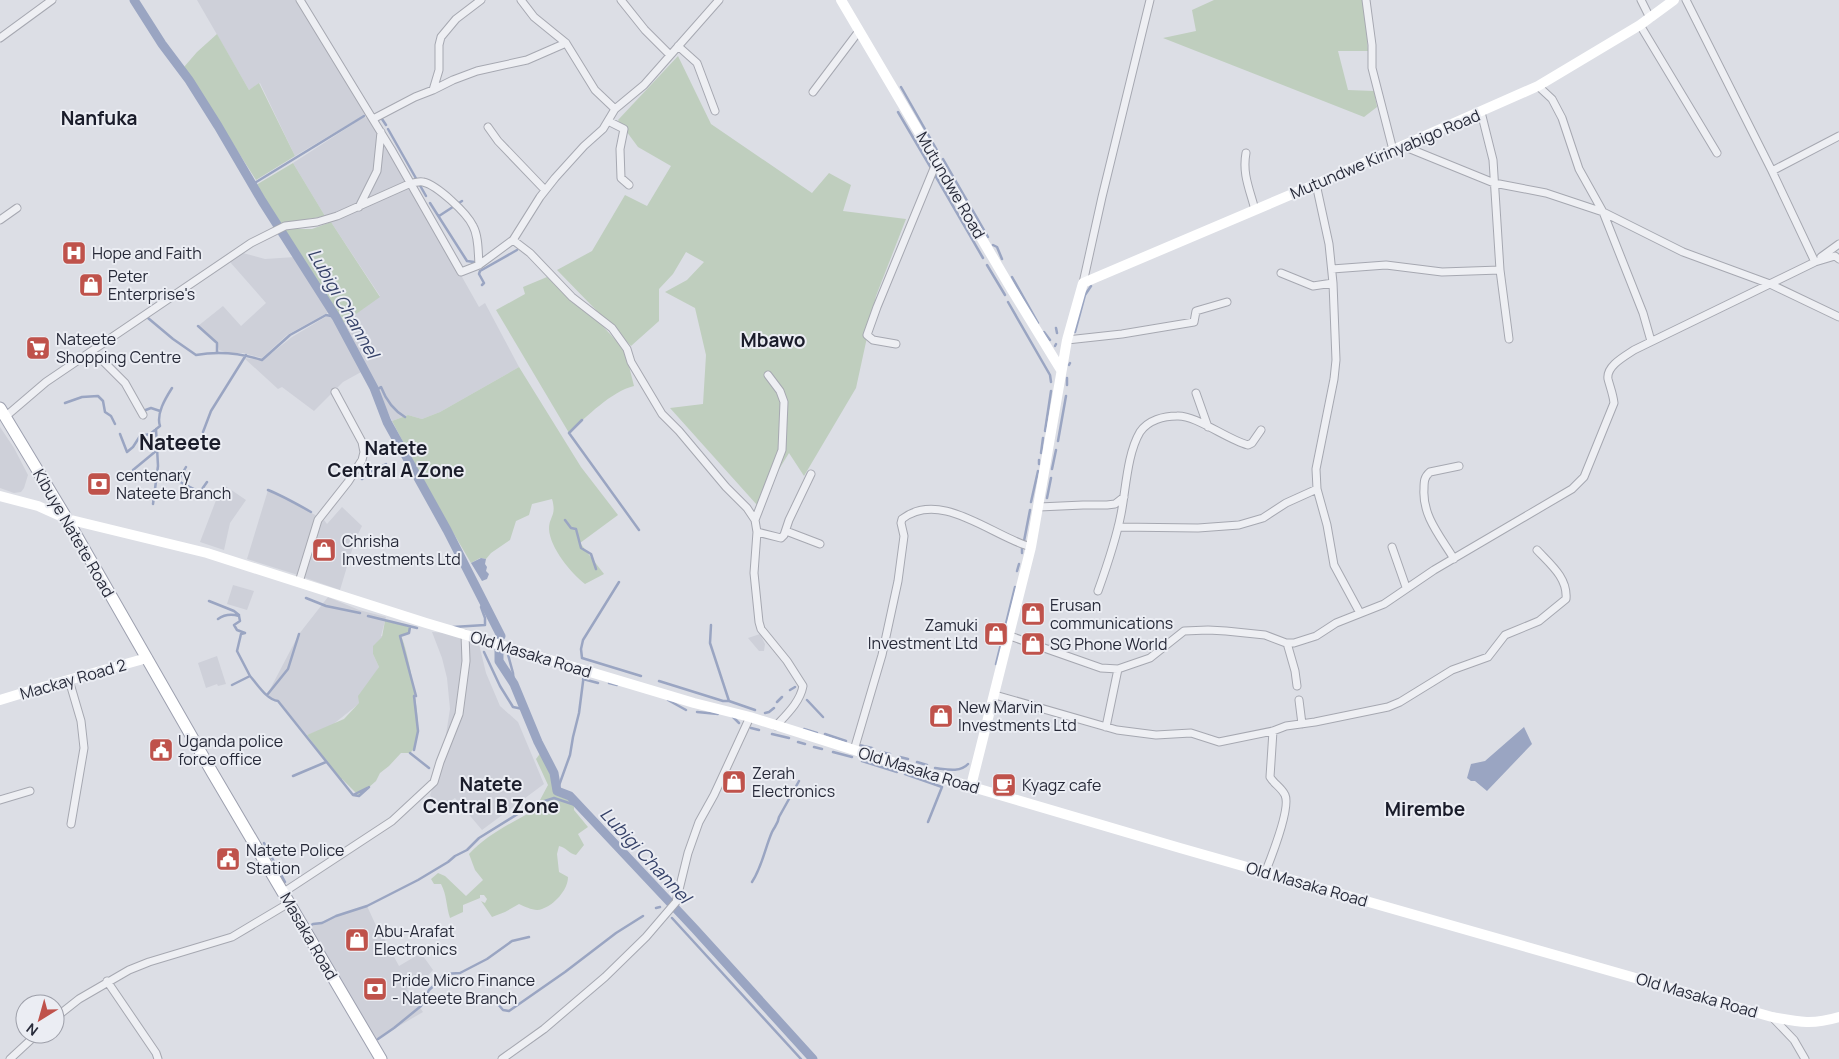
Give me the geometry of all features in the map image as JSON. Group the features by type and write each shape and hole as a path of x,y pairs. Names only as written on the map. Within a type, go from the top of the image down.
{"main road":[{"name":"Mutundwe Road","path":"841,0 1012,290 1062,370"},
{"name":"Mutundwe Kirinyabigo Road","path":"1083,283 1316,184 1538,86 1640,25 1674,0"},
{"path":"971,786 1031,547 1067,340 1083,283"},
{"name":"Kibuye Natete Road","path":"3,413 67,519 146,658"},
{"name":"Old Masaka Road","path":"0,496 38,506 67,519 207,553 465,634 1265,873 1772,1017 1804,1023 1824,1022 1839,1018"},
{"name":"Mackay Road 2","path":"0,700 146,658"},
{"name":"Masaka Road","path":"146,658 381,1059"}],"street":[{"path":"0,38 52,0"},
{"path":"300,0 381,132 461,272 478,266 513,240 545,190 584,146 603,129 615,109 644,85 719,0"},
{"path":"433,90 439,70 439,45 441,37 456,19 481,0"},
{"path":"521,0 534,17 566,43 595,90 615,109"},
{"path":"620,0 645,30 670,55"},
{"path":"1083,283 1150,0"},
{"path":"1366,0 1372,45 1372,68 1398,148 1494,183 1546,193 1603,212 1683,252 1770,284 1839,317"},
{"path":"1641,0 1650,18"},
{"path":"1686,0 1772,171 1815,262"},
{"path":"1640,25 1718,153"},
{"path":"813,92 859,30"},
{"path":"373,119 415,97 466,74 527,60 566,43"},
{"path":"678,46 697,63 715,111"},
{"path":"1538,86 1552,99 1559,112 1580,169 1603,212 1643,313 1651,341"},
{"path":"1481,112 1493,160 1500,270 1509,339"},
{"path":"608,121 624,129 620,149 621,178 629,185"},
{"path":"488,127 508,152 545,190"},
{"path":"358,207 377,171 381,132"},
{"path":"1772,171 1839,136"},
{"path":"1246,153 1244,165 1246,182 1255,210"},
{"path":"896,344 873,340 867,335 877,306 937,161"},
{"path":"3,413 251,244 274,231 285,226 317,222 337,216 411,183 421,181 428,184 455,203 473,225 476,233 478,266"},
{"path":"1316,184 1329,244 1332,269 1336,360 1316,469 1317,489 1327,525 1334,565 1360,613"},
{"path":"0,220 17,208"},
{"path":"513,240 530,253 572,297 612,328 627,349 631,362 662,414 679,431 726,487 748,508 755,520 757,532 754,573 758,622 761,629 787,661 803,686 795,704 776,726"},
{"path":"1815,262 1839,244"},
{"path":"1010,636 1094,666 1118,669 1150,658 1184,631 1208,630 1264,635 1288,643 1316,636 1336,623 1384,604 1406,587 1572,489 1584,477 1614,403 1608,377 1610,370 1621,358 1651,341 1815,262 1830,256 1835,256 1839,260"},
{"path":"1332,269 1386,265 1451,272 1500,270"},
{"path":"1282,273 1313,286 1333,283"},
{"path":"1067,340 1122,334 1194,322 1196,310 1227,302"},
{"path":"93,351 125,384 143,415"},
{"path":"755,520 782,450 784,402 780,391 768,375"},
{"path":"299,582 318,520 348,482 362,460 364,452 362,442 335,392"},
{"path":"1196,393 1208,427"},
{"path":"1098,591 1118,527 1136,441 1151,421 1183,416 1198,421 1218,433 1248,445 1261,430"},
{"path":"1454,559 1432,525 1423,500 1424,478 1430,472 1459,466"},
{"path":"757,532 781,538 784,535 811,474"},
{"path":"1118,527 1198,528 1239,525 1262,518 1286,503 1317,489"},
{"path":"1039,507 1115,504 1124,496"},
{"path":"854,750 882,655 898,581 904,536 902,519 927,509 947,510 1031,547"},
{"path":"786,531 820,544"},
{"path":"1392,546 1406,587"},
{"path":"995,695 1046,708 1106,727 1156,735 1191,733 1219,742 1273,731 1286,726 1371,712 1400,702 1452,670 1488,657 1505,635 1539,621 1553,612 1566,599 1567,588 1557,572 1537,550"},
{"path":"65,1010 107,981 148,962 232,937 392,821 434,782 459,714 466,667 465,634"},
{"path":"1288,643 1296,671 1297,686"},
{"path":"1106,727 1118,669"},
{"path":"69,680 81,721 84,748 71,824"},
{"path":"1298,700 1302,724"},
{"path":"502,1059 544,1029 585,994 646,937 671,909 676,902 680,890 688,853 699,822 714,795 750,718"},
{"path":"1265,873 1281,831 1286,797 1270,777 1273,731"},
{"path":"0,800 30,790"},
{"path":"107,981 156,1053 158,1059"},
{"path":"1772,1017 1794,1040 1805,1059"},
{"path":"10,1059 26,1044"}],"shaded area":[{"path":"197,0 297,0 366,114 295,156 260,83 249,90"},
{"path":"364,117 369,118 407,180 374,197 325,216 293,163"},
{"path":"410,185 479,307 485,303 519,367 440,412 422,419 408,415 392,421 375,384 342,324 380,296 331,222"},
{"path":"243,253 265,259 295,257 331,314 327,313 287,335 262,358 219,350 217,343 198,326 223,306 241,326 266,303 230,262"},
{"path":"327,316 333,318 363,371 343,382 314,411 282,387 278,389 244,358 263,360 292,337"},
{"path":"0,427 14,448 28,475 21,492 14,493 0,488"},
{"path":"224,485 246,500 230,523 224,550 200,542 218,495"},
{"path":"268,490 284,496 317,516 298,575 247,559"},
{"path":"342,507 362,526 355,540 340,590 303,577 320,523 324,520 327,524"},
{"path":"233,585 254,591 247,610 227,604"},
{"path":"328,597 359,610 386,617 381,636 384,636 373,654 379,667 361,702 331,726 307,735 279,701 273,700 267,695 299,634"},
{"path":"432,632 448,633 479,644 486,673 500,706 518,722 544,784 482,830 455,798 440,808 430,795 441,766 450,709 447,678"},
{"path":"760,634 765,644 764,651 759,651 748,638"},
{"path":"217,656 226,684 218,686 217,684 206,688 198,663"},
{"path":"367,906 379,932 399,966 421,953 433,970 426,978 407,989 423,1012 375,1040 310,926"}],"green space":[{"path":"1214,0 1364,0 1368,51 1338,51 1348,90 1374,91 1377,107 1364,117 1163,38 1196,31 1192,10"},
{"path":"217,34 249,90 259,83 295,156 256,180 184,67"},
{"path":"678,56 711,124 812,193 829,173 851,185 843,211 906,219 876,296 856,388 804,476 789,453 757,505 670,408 703,404 706,355 695,308 665,292 687,280 704,262 686,252 673,274 659,289 659,321 631,346 557,270 592,251 625,195 647,206 671,166 638,147 618,120"},
{"path":"293,163 325,216 281,224 256,185"},
{"path":"331,222 380,297 342,324 284,229 312,229"},
{"path":"547,277 573,303 597,320 625,350 634,386 608,399 569,433 496,310 525,294 523,287"},
{"path":"519,367 581,467 618,515 580,543 604,574 585,584 568,567 553,544 549,529 554,509 552,499 532,504 529,515 516,521 510,540 491,553 486,559 480,558 471,563 434,500 392,421 408,415 422,419 440,412"},
{"path":"385,621 410,627 409,633 401,636 413,683 418,735 414,749 410,753 401,753 380,773 376,781 359,796 342,779 342,782 307,735 344,719 359,703 358,696 379,667 373,654 373,646 382,637"},
{"path":"542,751 554,773 557,791 570,796 574,801 574,810 588,827 578,834 584,845 576,855 559,846 557,854 559,872 568,877 566,887 556,901 539,910 530,909 519,904 492,917 481,901 485,903 487,899 484,895 480,895 480,898 463,905 463,912 450,918 441,884 434,884 431,879 438,873 445,876 466,896 483,880 475,870 469,854 496,832 549,802 540,800 548,785 536,759"}],"water":[{"path":"481,558 486,559 486,571 489,574 487,579 482,581 471,563"},
{"path":"1524,727 1532,744 1487,791 1475,781 1467,778 1471,764 1485,761"}],"waterway":[{"name":"Lubigi Channel","path":"134,0 162,44 189,80 262,201 336,317 374,388 387,422 447,530 501,636"},
{"path":"901,87 938,152"},
{"path":"898,112 931,168"},
{"path":"253,184 364,116"},
{"path":"380,116 386,125"},
{"path":"388,129 426,196"},
{"path":"943,159 988,237"},
{"path":"935,175 983,258"},
{"path":"439,216 462,201"},
{"path":"430,203 467,261 474,262"},
{"path":"993,245 997,247 1002,259"},
{"path":"482,285 484,283 479,274 480,271 517,250"},
{"path":"987,265 1005,295"},
{"path":"1012,277 1038,323"},
{"path":"1075,332 1085,295 1091,286"},
{"path":"1008,302 1050,375 1051,382"},
{"path":"148,318 196,355 229,353 262,360 290,335 326,315 336,317"},
{"path":"198,326 217,343 217,352"},
{"path":"1056,328 1057,333"},
{"path":"1044,332 1050,340"},
{"path":"203,432 211,411 246,355"},
{"path":"1067,378 1067,385"},
{"path":"375,391 381,387 390,404 405,417"},
{"path":"120,434 127,452 133,447 140,436 150,434 160,426 160,412 172,388"},
{"path":"1045,431 1051,391"},
{"path":"65,403 82,397 98,396 103,401 105,412 111,416 115,424"},
{"path":"1058,441 1066,396"},
{"path":"143,411 151,408 160,411"},
{"path":"582,420 569,433 639,530"},
{"path":"153,504 158,466 156,429"},
{"path":"1041,453 1043,438"},
{"path":"1052,469 1056,450"},
{"path":"133,470 156,451"},
{"path":"362,479 368,473 386,464"},
{"path":"186,467 178,481 200,492 207,482"},
{"path":"1031,502 1038,471"},
{"path":"1047,498 1051,478"},
{"path":"268,490 285,497 311,512"},
{"path":"1024,541 1030,510"},
{"path":"565,520 571,528 576,529 581,548 591,554 596,569"},
{"path":"1022,548 1022,553"},
{"path":"1017,571 1019,564"},
{"path":"619,582 583,640 582,658 641,676"},
{"path":"996,664 1015,587"},
{"path":"306,598 326,606 360,613"},
{"path":"209,601 234,611 239,615"},
{"path":"453,627 485,625 485,618 481,607 484,601"},
{"path":"218,619 228,615 239,616 240,621 234,625 237,630 245,633 241,634 237,651 250,676"},
{"path":"368,616 417,628"},
{"path":"711,625 710,643 729,701 755,710"},
{"path":"410,627 409,633 400,636 416,696 414,696 418,731 414,750"},
{"path":"267,695 288,669 299,634"},
{"name":"Lubigi Channel","path":"499,649 499,661 514,684 538,742 554,773 557,791 570,796 813,1059"},
{"path":"507,651 514,684"},
{"path":"484,652 500,686 513,707 523,709"},
{"path":"557,791 570,755 579,713 584,674"},
{"path":"232,685 250,676 266,695 278,701 353,795 359,796 369,787 353,795"},
{"path":"583,679 598,683"},
{"path":"659,681 723,701 729,701"},
{"path":"609,683 617,685"},
{"path":"790,690 795,687"},
{"path":"777,702 782,697"},
{"path":"668,700 686,710"},
{"path":"807,700 823,717"},
{"path":"765,713 774,708"},
{"path":"697,712 718,714"},
{"path":"733,717 739,723"},
{"path":"751,728 759,730"},
{"path":"804,729 817,733"},
{"path":"772,734 789,738"},
{"path":"825,734 846,741"},
{"path":"798,742 805,744"},
{"path":"859,745 872,748"},
{"path":"814,747 822,749"},
{"path":"833,752 852,757"},
{"path":"881,752 890,754"},
{"path":"410,753 429,768"},
{"path":"900,757 908,759"},
{"path":"862,761 897,772"},
{"path":"293,776 326,762"},
{"path":"917,762 927,765"},
{"path":"935,768 961,769 968,764"},
{"path":"905,774 942,787 928,822"},
{"path":"752,882 772,832 799,781"},
{"path":"532,805 554,798 578,806"},
{"path":"308,927 367,906 418,880 467,850 479,838 521,812"},
{"path":"264,843 285,882"},
{"path":"656,908 660,907"},
{"path":"497,1003 503,1010 509,1011 616,933 643,916"},
{"path":"672,918 801,1059"},
{"path":"378,1039 421,1006 429,990 444,974 460,973 487,959 512,941 529,937"}],"place":[{"name":"Hope and Faith","path":"74,253"},
{"name":"Peter Enterprise's","path":"91,285"},
{"name":"Nateete Shopping Centre","path":"38,348"},
{"name":"centenary Nateete Branch","path":"99,484"},
{"name":"Chrisha Investments Ltd","path":"324,550"},
{"name":"Erusan communications","path":"1033,614"},
{"name":"Zamuki Investment Ltd","path":"996,634"},
{"name":"SG Phone World","path":"1033,644"},
{"name":"New Marvin Investments Ltd","path":"941,716"},
{"name":"Uganda police force office","path":"161,750"},
{"name":"Zerah Electronics","path":"734,782"},
{"name":"Kyagz cafe","path":"1004,785"},
{"name":"Natete Police Station","path":"228,859"},
{"name":"Abu-Arafat Electronics","path":"357,940"},
{"name":"Pride Micro Finance - Nateete Branch","path":"375,989"}],"district":[{"name":"Nanfuka","path":"99,118"},
{"name":"Mbawo","path":"773,340"},
{"name":"Nateete","path":"180,442"},
{"name":"Natete Central A Zone","path":"396,459"},
{"name":"Natete Central B Zone","path":"491,795"},
{"name":"Mirembe","path":"1425,809"}]}
